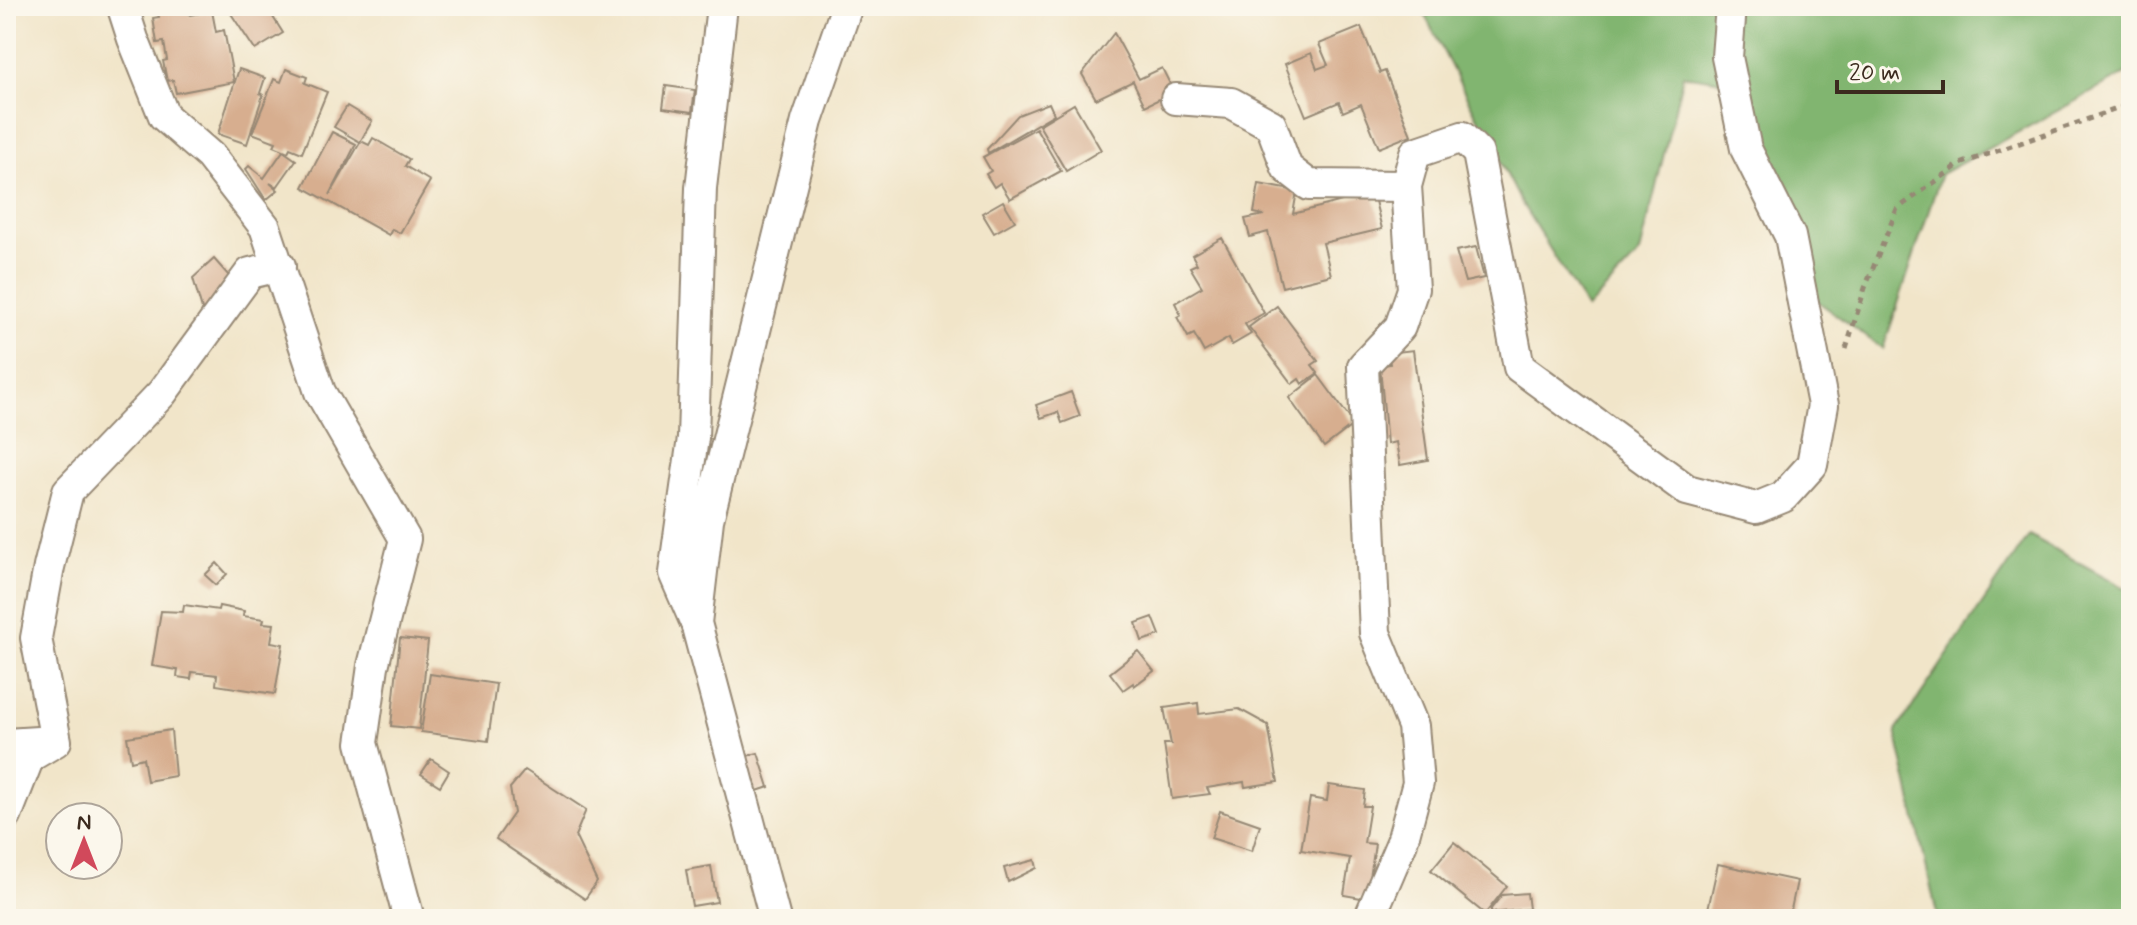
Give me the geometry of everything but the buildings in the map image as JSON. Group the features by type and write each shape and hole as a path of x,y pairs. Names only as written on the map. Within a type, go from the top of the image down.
{"street":[{"path":"131,6 124,11 164,116 210,156 265,227 320,392 405,539 373,666 362,743 409,919"},
{"path":"722,6 701,188 693,438 674,573 696,623 775,919"},
{"path":"696,623 708,520 807,121 847,6"},
{"path":"1369,919 1402,842 1418,783 1413,726 1375,633 1363,366 1400,327 1413,289 1406,186 1415,153 1462,137 1478,153 1519,367 1687,490 1756,508 1783,497 1812,465 1823,405 1790,236 1746,149 1727,57 1731,6"},
{"path":"1176,99 1231,103 1271,125 1287,168 1309,185 1406,186"},
{"path":"56,741 36,638 68,491 162,393 250,273 280,266"},
{"path":"6,744 56,741"},
{"path":"6,816 29,757 56,741"}],"path":[{"path":"1818,380 1838,374 1865,288 1897,209 1960,164 2131,104"}],"green space":[{"path":"1420,6 2131,6 2131,71 1941,174 1883,349 1813,298 1743,84 1683,75 1640,253 1587,309 1521,202"},
{"path":"2029,535 2131,591 2131,919 1938,919 1896,731"}]}
